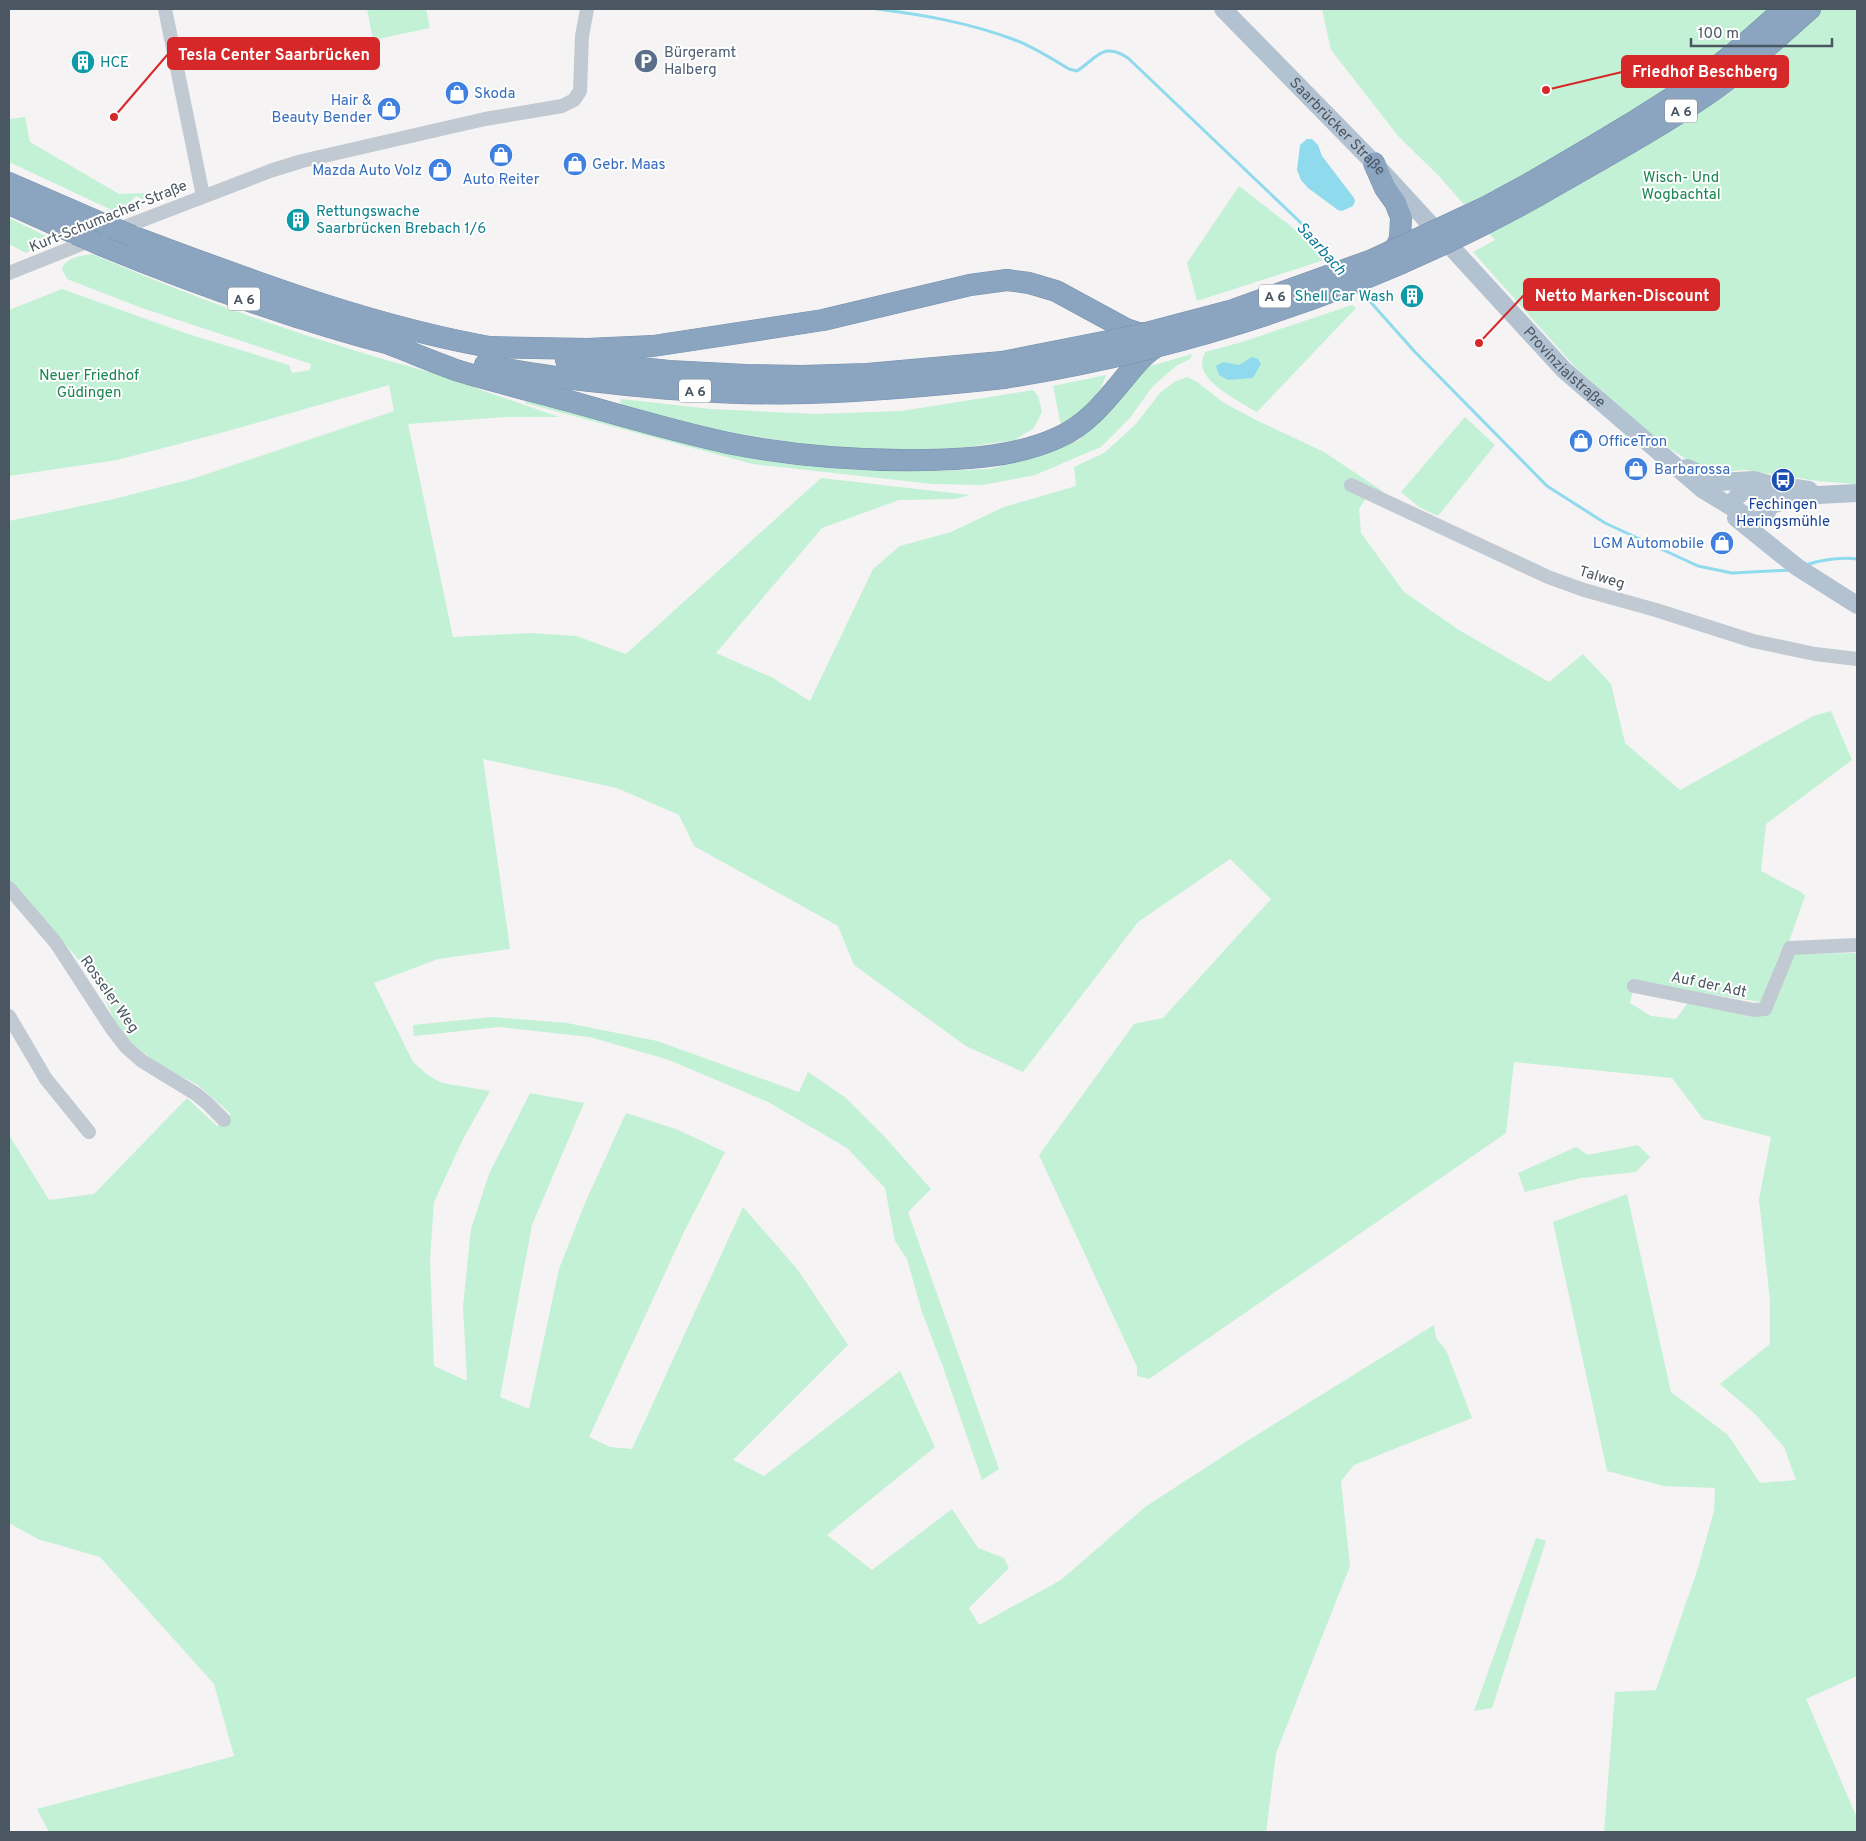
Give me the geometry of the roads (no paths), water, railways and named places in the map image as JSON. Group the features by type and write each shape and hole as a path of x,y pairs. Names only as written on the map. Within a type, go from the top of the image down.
{"highway":[{"name":"A 6","path":"1535,189 1697,81 1761,30 1784,9"},
{"name":"A 6","path":"9,182 170,273 338,330 390,344 533,374 669,389 744,393 807,393 930,386 1003,370 1230,312 1372,260 1488,206 1535,189 1646,134 1709,93 1774,41 1810,9"},
{"path":"1374,162 1385,188 1395,202 1401,218 1400,239 1386,262"},
{"name":"A 6","path":"9,204 76,234 132,236 257,282 406,328 487,347 582,363 669,371 745,375 1003,370"},
{"name":"A 6","path":"487,347 587,350 653,346 823,320 988,281 1006,280 1029,283 1056,291 1138,334 1176,334 1386,262 1444,238"},
{"name":"A 6","path":"1081,303 1105,326 1114,346 1116,364 1112,385 1106,401"},
{"path":"390,344 458,370 657,426 729,443 809,456 909,460 988,456 1032,448 1058,437 1079,426 1094,414 1144,356 1176,334"}],"main road":[{"name":"Saarbrücker Straße","path":"1223,9 1374,162 1444,238"},
{"name":"Provinzialstraße","path":"1444,238 1564,370 1702,489 1735,500"},
{"name":"Provinzialstraße","path":"1666,458 1684,467 1735,500"},
{"path":"1684,467 1719,482 1754,480 1808,490"},
{"path":"1782,556 1769,532 1766,506 1760,491 1752,488 1744,490 1735,500 1753,520 1766,506 1789,490 1853,493"},
{"path":"1766,506 1799,496 1853,493"},
{"name":"Provinzialstraße","path":"1735,500 1736,518 1782,556 1857,605"}],"street":[{"name":"Kurt-Schumacher-Straße","path":"165,9 203,196"},
{"name":"Kurt-Schumacher-Straße","path":"9,273 203,196 302,161 465,123 569,104 577,95 581,84 582,36 587,9"},
{"name":"Talweg","path":"1351,485 1548,577 1584,590 1656,610 1753,641 1815,654 1857,659"},
{"name":"Rosseler Weg","path":"9,888 56,943 112,1029 126,1047 142,1061 202,1098 224,1120"},
{"name":"Auf der Adt","path":"1634,986 1754,1010 1765,1009 1790,948 1857,945"},
{"path":"9,1016 46,1079 89,1132"}],"water":[{"path":"1307,139 1312,139 1318,145 1322,156 1354,198 1353,206 1342,211 1338,210 1308,188 1301,180 1297,170 1300,145"},
{"path":"1252,357 1258,359 1261,364 1253,378 1228,380 1219,375 1216,366 1223,362 1239,365"}],"waterway":[{"name":"Saarbach","path":"877,9 947,20 998,34 1029,46 1069,69 1077,71 1101,53 1106,51 1119,53 1128,58 1299,221 1338,265"},
{"name":"Saarbach","path":"1358,288 1415,352 1547,486 1605,523 1698,566 1732,573 1791,570"},
{"name":"Saarbach","path":"1806,565 1832,559 1857,559"}],"place":[{"name":"Bürgeramt Halberg","path":"646,61"},
{"name":"HCE","path":"83,62"},
{"name":"Friedhof Beschberg","path":"1546,90"},
{"name":"Skoda","path":"457,93"},
{"name":"Hair & Beauty Bender","path":"389,109"},
{"name":"Tesla Center Saarbrücken","path":"114,117"},
{"name":"Auto Reiter","path":"501,155"},
{"name":"Gebr. Maas","path":"575,164"},
{"name":"Mazda Auto Volz","path":"440,170"},
{"name":"Rettungswache Saarbrücken Brebach 1/6","path":"298,220"},
{"name":"Shell Car Wash","path":"1412,296"},
{"name":"Netto Marken-Discount","path":"1479,343"},
{"name":"OfficeTron","path":"1581,441"},
{"name":"Barbarossa","path":"1636,469"},
{"name":"Fechingen Heringsmühle","path":"1783,480"},
{"name":"LGM Automobile","path":"1722,543"}],"park label":[{"name":"Wisch- Und Wogbachtal","path":"1681,186"},
{"name":"Neuer Friedhof Güdingen","path":"89,384"}]}
